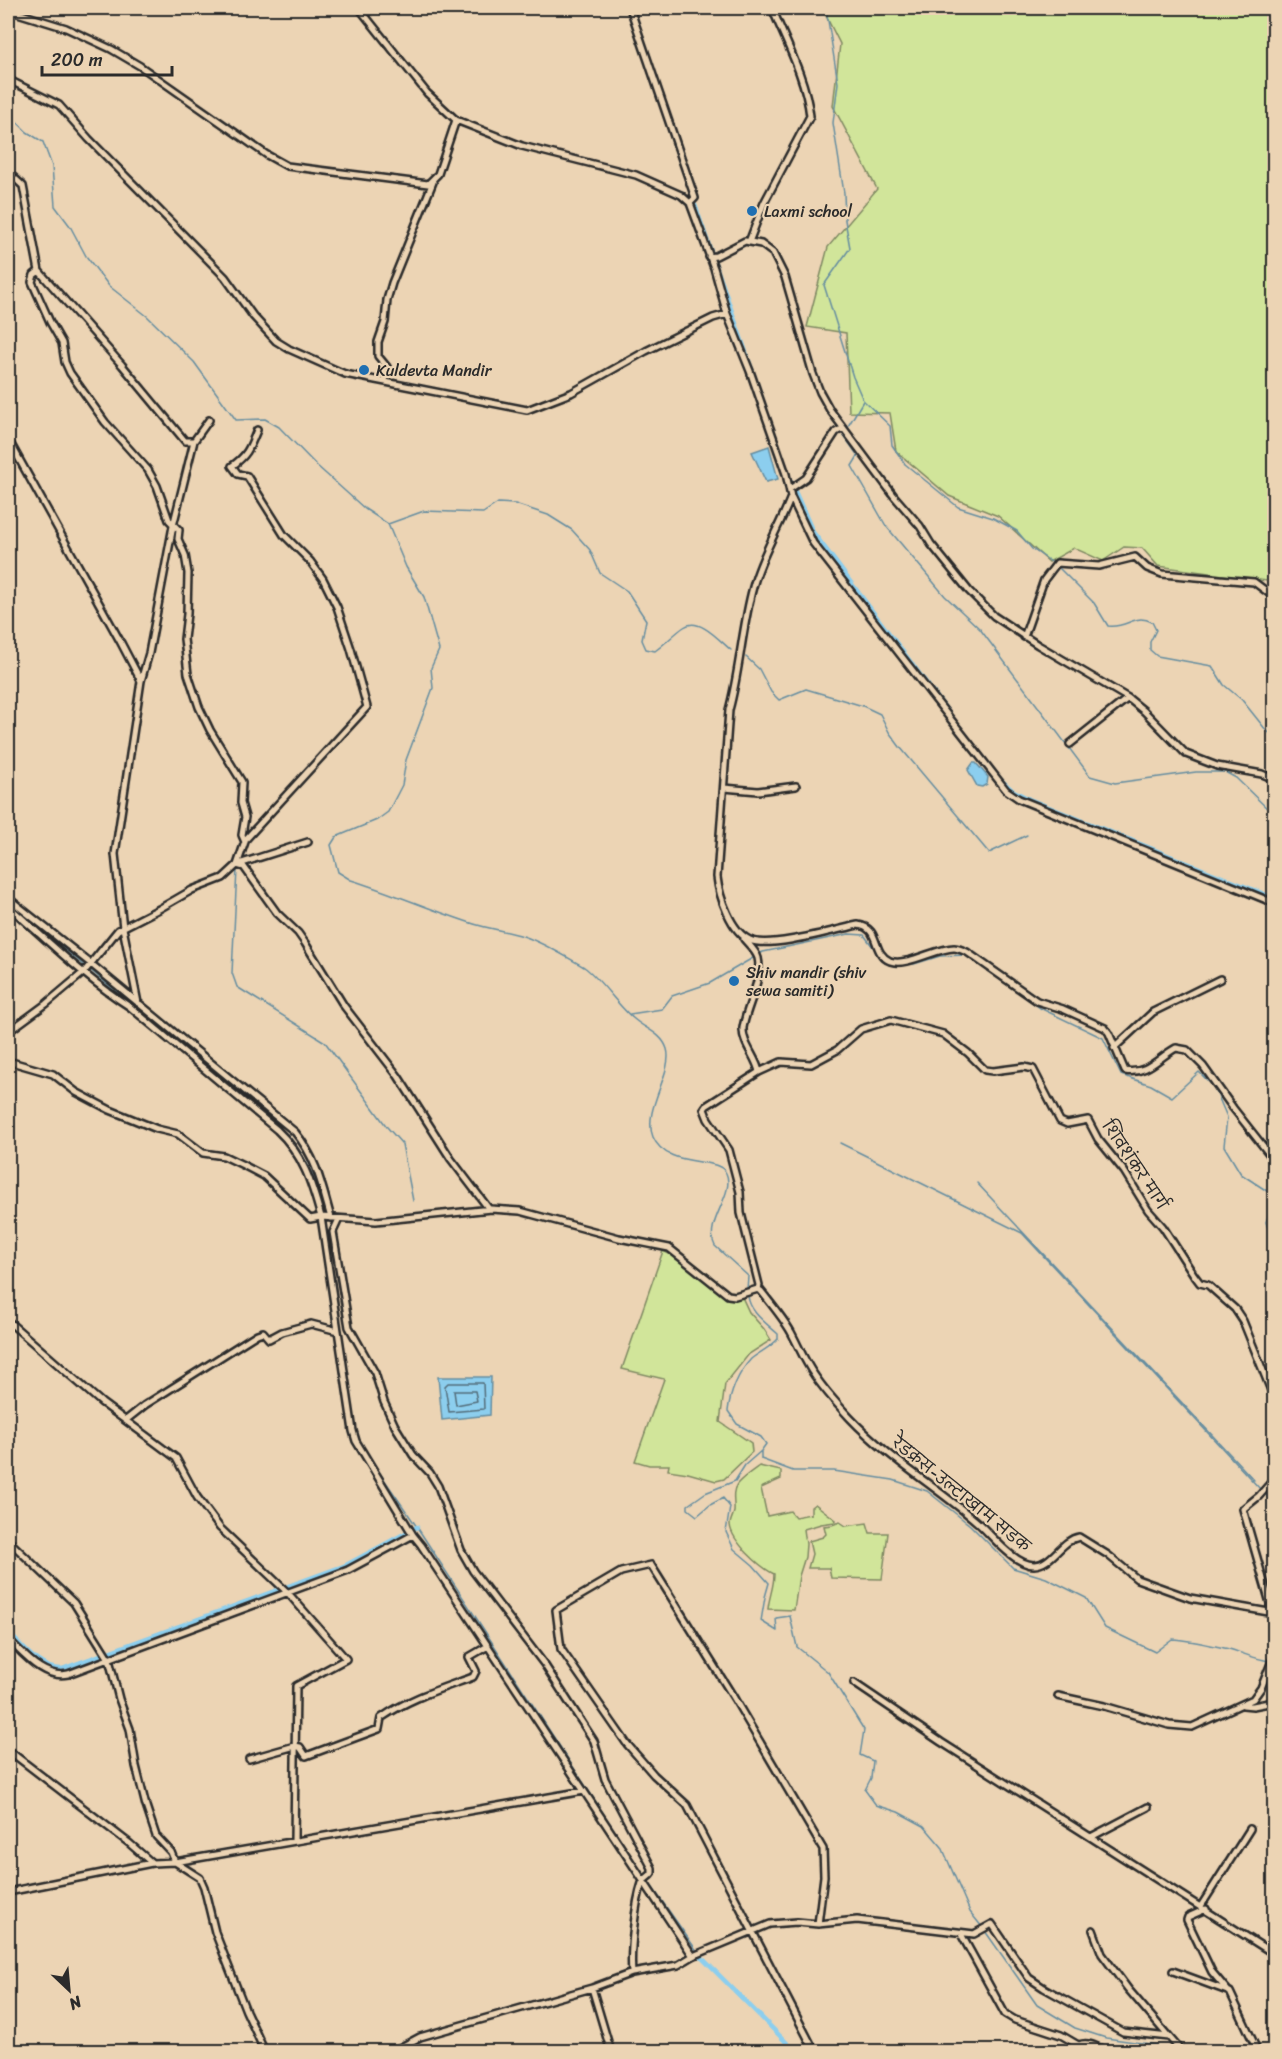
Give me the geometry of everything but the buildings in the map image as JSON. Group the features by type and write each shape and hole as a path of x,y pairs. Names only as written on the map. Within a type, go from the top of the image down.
{"street":[{"path":"359,8 427,93 456,120 522,146 636,175 681,195 690,203 712,256 727,314 750,371 791,497 813,543 1006,789 1019,799 1275,903"},
{"path":"630,8 695,198 690,203"},
{"path":"749,242 765,203 810,116 796,68 772,8"},
{"path":"8,10 66,28 111,49 140,66 267,155 287,166 423,183 434,181"},
{"path":"8,77 13,82 59,105 105,156 219,271 253,316 276,341 345,374 527,410 571,393 646,351 713,318 727,314"},
{"path":"385,382 387,367 378,356 378,342 385,322 387,300 444,160 456,120"},
{"path":"8,172 23,186 39,271 185,441 194,441"},
{"path":"712,256 745,241 761,244 773,253 779,263 820,392 843,428 969,591 994,616 1024,637 1128,698 1186,754 1217,766 1262,774 1275,779"},
{"path":"39,271 34,275 32,282 62,343 65,362 70,373 105,422 148,470 157,486 169,519 179,530 178,539 185,555 188,573 187,614 183,639 188,674 202,715 242,782 241,803 244,818 242,835 245,842"},
{"path":"138,1003 123,928 115,854 141,681 149,653 174,526 194,441 208,420"},
{"path":"790,489 806,478 836,432 843,428"},
{"path":"8,1032 84,972 115,933 192,890 223,878 237,864 245,842 367,708 337,607 323,579 310,561 284,535 247,476 238,474 232,465 244,458 257,430"},
{"path":"8,439 141,681"},
{"path":"8,1061 53,1074 76,1092 110,1110 178,1134 203,1153 224,1156 243,1165 264,1176 310,1219 376,1221 489,1209 520,1211 619,1238 669,1248 728,1295 755,1289 741,1213 740,1192 729,1150 704,1109 759,1072 744,1037 743,1028 754,991 758,958 728,913 719,890 717,877 729,710 759,566 791,497"},
{"path":"1024,637 1044,580 1057,563 1099,566 1135,557 1147,568 1162,574 1254,582 1275,597"},
{"path":"1070,744 1128,698"},
{"path":"724,788 758,790 796,786"},
{"path":"237,864 308,842"},
{"path":"237,864 244,867 277,913 298,933 344,1006 398,1076 450,1159 489,1209"},
{"path":"8,898 295,1132 308,1148 317,1168 338,1331 356,1441 405,1523 422,1545 584,1791 697,1954"},
{"path":"8,906 290,1143 302,1161 325,1218"},
{"path":"741,935 752,942 771,943 858,925 867,926 872,932 880,954 892,962 955,948 968,952 1037,1001 1063,1009 1105,1028 1125,1071 1132,1073 1155,1064 1176,1048 1187,1050 1203,1066 1275,1160"},
{"path":"1114,1048 1153,1012 1220,979"},
{"name":"शिवशंकर मार्ग","path":"759,1072 781,1062 811,1064 837,1050 861,1029 891,1020 943,1034 968,1053 985,1070 1024,1067 1033,1069 1060,1122 1067,1124 1088,1120 1098,1139 1125,1170 1148,1210 1163,1227 1194,1275 1235,1309 1243,1321 1275,1398"},
{"path":"339,1219 333,1232 349,1327 375,1373 384,1402 395,1426 413,1455 430,1473 438,1486 458,1544 473,1571 544,1664 594,1741 605,1779 652,1868 652,1873 645,1879 637,1907 631,1960 632,1973"},
{"name":"रेडक्रस-उल्टाखाम सडक","path":"755,1289 789,1330 815,1377 849,1417 904,1467 945,1495 1023,1563 1033,1565 1043,1563 1071,1538 1079,1537 1108,1555 1137,1579 1190,1598 1272,1613"},
{"path":"8,1321 102,1403 176,1458 196,1497 220,1528 288,1593 346,1659 296,1686 294,1841"},
{"path":"126,1420 145,1405 257,1334 263,1332 269,1339 282,1332 311,1324 338,1331"},
{"path":"1272,1613 1243,1509 1275,1479"},
{"path":"8,1639 36,1665 54,1675 68,1674 359,1565 413,1535"},
{"path":"8,1540 74,1603 109,1659 119,1699 130,1729 136,1766 156,1836 171,1852 175,1862 200,1878 215,1932 265,2052"},
{"path":"815,2052 687,1805 654,1775 627,1744 561,1649 556,1610 621,1572 651,1565 813,1829 823,1849 824,1876 819,1924"},
{"path":"249,1759 295,1746 300,1747 306,1755 380,1730 381,1718 399,1706 418,1696 473,1677 476,1671 469,1657 488,1646"},
{"path":"1058,1696 1104,1706 1169,1725 1192,1727 1253,1699 1261,1688 1272,1661"},
{"path":"854,1683 889,1708 1275,1954"},
{"path":"1243,1705 1253,1706 1275,1702"},
{"path":"8,1750 152,1863"},
{"path":"8,1892 152,1863 175,1862 584,1791"},
{"path":"1091,1837 1148,1807"},
{"path":"1250,1828 1203,1908 1187,1920 1212,1972 1230,1992 1258,2052"},
{"path":"392,2052 420,2037 592,1988 632,1973 678,1965 697,1954 770,1924 797,1922 819,1924 857,1920 901,1924 961,1934 974,1934 992,1924 1029,1978 1044,1988 1123,2032 1169,2037"},
{"path":"1093,1930 1102,1953 1128,1989 1182,2052"},
{"path":"961,1934 1005,2014 1015,2020 1061,2035 1090,2052"},
{"path":"1173,1971 1230,1992"},
{"path":"592,1988 611,2052"},
{"path":"1079,2045 1083,2043 1094,2045 1108,2052"}],"green space":[{"path":"822,8 1274,8 1274,582 1158,566 1142,548 1124,547 1103,561 1074,548 1049,562 998,516 949,496 896,451 890,413 849,412 846,333 807,327 828,247 877,189 833,106 840,44"},
{"path":"663,1251 678,1258 724,1296 731,1298 741,1295 749,1312 771,1340 749,1354 725,1384 720,1422 751,1443 752,1452 724,1479 716,1481 668,1470 669,1465 649,1465 635,1461 664,1379 622,1369"},
{"path":"759,1466 781,1471 781,1479 761,1488 767,1516 790,1511 795,1517 811,1514 811,1507 815,1504 836,1520 804,1529 805,1557 799,1576 794,1610 768,1609 774,1574 741,1546 730,1525 734,1512 735,1487"},
{"path":"840,1522 846,1526 867,1523 870,1533 888,1533 882,1579 831,1578 829,1568 808,1568 812,1554 809,1541 826,1534 824,1526"}],"water":[{"path":"769,446 778,479 766,482 752,452"},
{"path":"973,763 976,763 988,777 987,784 982,787 977,786 968,770"},
{"path":"438,1377 491,1377 490,1415 442,1420"}],"waterway":[{"path":"826,8 838,83 833,123 850,248 824,285 853,377 863,400 890,426 892,445 905,464 958,507 993,518 1017,531 1032,549 1053,563"},
{"path":"8,113 27,132 43,142 52,166 55,206 70,226 86,256 109,286 147,316 194,362 236,420 265,419 279,427 316,465 365,509 388,524 406,567 424,597 439,650 431,668 433,688 406,760 402,785 388,812 377,820 336,837 331,845 338,872 351,880 459,919 523,936 547,946 584,967 638,1023 661,1039 667,1049 668,1058 654,1103 651,1126 653,1137 669,1154 713,1164 726,1173 727,1190 716,1218 712,1237 715,1246 748,1276 747,1290"},
{"path":"695,205 766,410"},
{"path":"847,428 863,401"},
{"path":"843,431 842,433 858,456 852,466 886,526 945,596 980,629 1090,776 1115,783 1196,772 1225,772 1236,778 1274,815"},
{"path":"789,478 813,532 949,713"},
{"path":"388,524 424,511 483,513 498,503 515,504 548,515 572,530 590,550 600,573 627,591 646,620 642,640 646,649 655,651 690,624 703,627 731,650"},
{"path":"1057,566 1094,603 1108,626 1121,625 1140,619 1152,622 1156,630 1150,642 1150,650 1157,656 1212,666 1224,685 1242,700 1274,737"},
{"path":"746,657 759,669 771,692 779,700 806,689 863,706 880,714 900,747 989,853 1027,835"},
{"path":"1000,779 1012,790 1029,799 1274,898"},
{"path":"237,869 232,973 237,987 325,1042 402,1144 413,1201"},
{"path":"26,918 85,966"},
{"path":"630,1014 662,1009 672,996 710,983 763,952 849,934 864,935 879,955"},
{"path":"905,964 914,964 940,956 967,955 1040,1008 1103,1038 1121,1075 1151,1085 1172,1097 1199,1072 1214,1087 1227,1117 1224,1146 1241,1174 1267,1191 1274,1200 1266,1222 1270,1235 1274,1237"},
{"path":"89,969 288,1135 312,1173 325,1216"},
{"path":"840,1143 1022,1233 1261,1490"},
{"path":"977,1183 1254,1480"},
{"path":"325,1221 356,1429 361,1444"},
{"path":"748,1295 751,1307 778,1334 778,1339 751,1359 742,1370 733,1390 728,1411 737,1424 761,1437 766,1444 745,1465 735,1481 705,1493 688,1505 688,1509 697,1516 723,1498 730,1507 726,1532 734,1549 769,1583 761,1621 777,1631 776,1618 790,1616 797,1647 828,1672 864,1730 860,1755 873,1761 871,1778 865,1790 876,1805 898,1812 924,1826 942,1847 970,1912 982,1927"},
{"path":"761,1452 761,1459 793,1471 834,1471 893,1480 927,1491 970,1525 1013,1568 1046,1578 1086,1598 1105,1628 1155,1652 1172,1639 1229,1649 1271,1661"},
{"path":"366,1453 417,1527 641,1871 697,1951"},
{"path":"1265,1493 1274,1504"},
{"path":"1267,1494 1274,1502"},
{"path":"8,1632 39,1662 62,1669 346,1565 417,1527"},
{"path":"1097,1838 1112,1848"},
{"path":"985,1931 1037,2005 1075,2028 1106,2038 1156,2045 1161,2052"},
{"path":"701,1957 796,2052"}],"place":[{"name":"Laxmi school","path":"752,211"},
{"name":"Kuldevta Mandir","path":"364,370"},
{"name":"Shiv mandir (shiv sewa samiti)","path":"734,981"}]}
